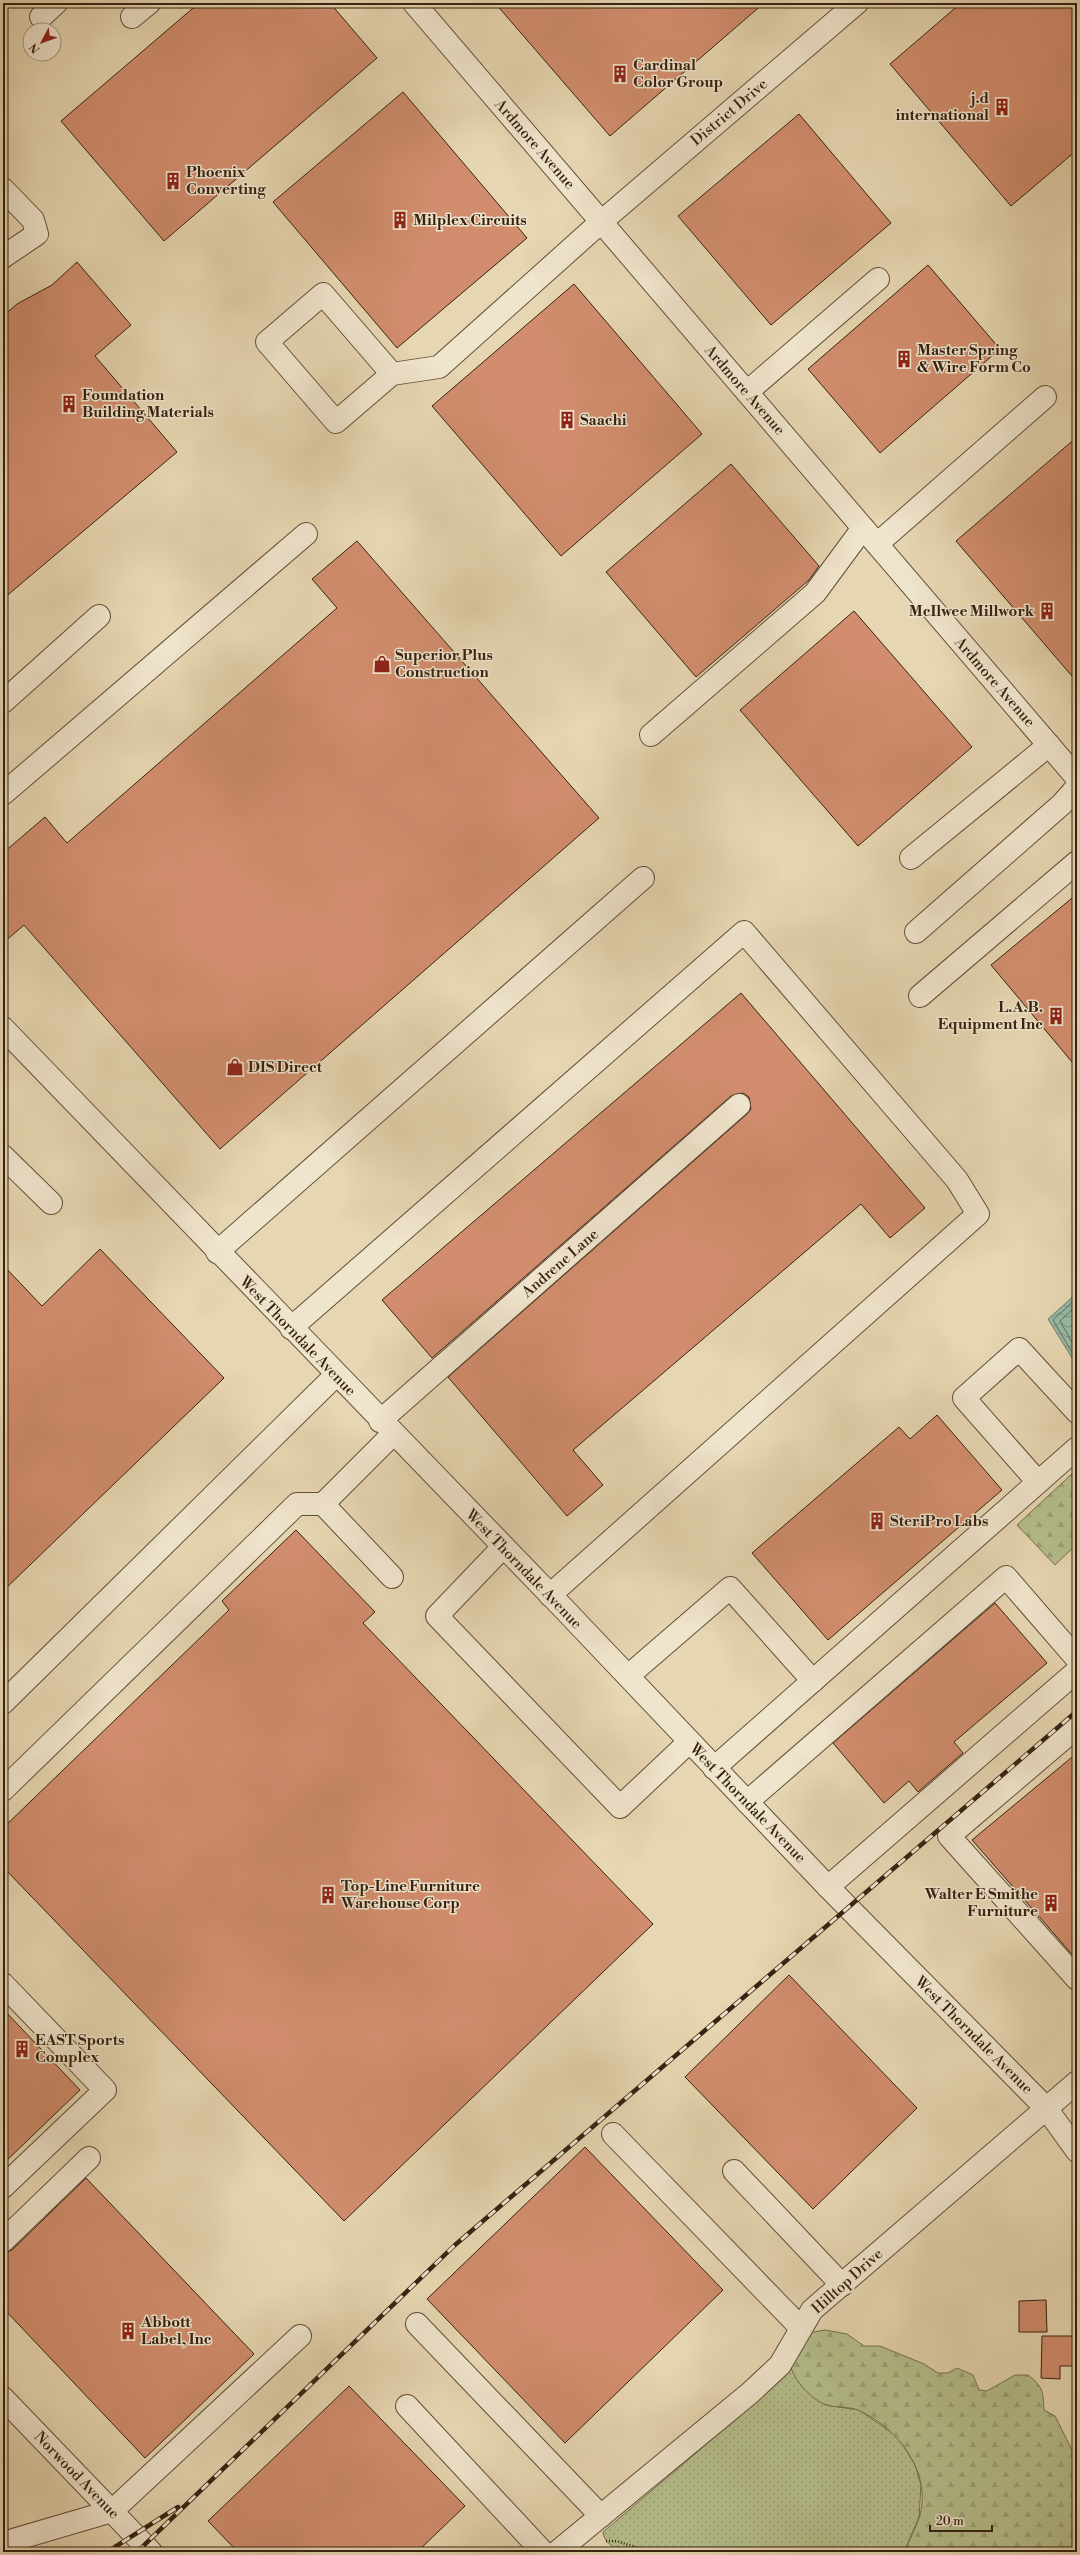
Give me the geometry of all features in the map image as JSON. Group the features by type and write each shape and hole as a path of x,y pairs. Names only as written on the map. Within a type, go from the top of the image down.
{"street":[{"path":"132,17 149,3"},
{"name":"Ardmore Avenue","path":"414,3 1077,778"},
{"name":"District Drive","path":"392,374 439,367 601,222 857,3"},
{"path":"3,189 33,220 37,234 3,256"},
{"path":"747,392 878,279"},
{"path":"323,294 392,374 336,422 267,342 323,294"},
{"path":"651,735 815,593 870,536 1045,397"},
{"path":"3,794 306,534"},
{"path":"3,702 99,616"},
{"path":"911,858 1049,745"},
{"path":"916,932 1062,804 1077,787"},
{"path":"920,996 1077,862"},
{"path":"217,1252 643,878"},
{"path":"291,1328 744,932 957,1180 978,1214 550,1595"},
{"name":"West Thorndale Avenue","path":"3,1028 217,1252 628,1676 828,1887 1046,2108 1077,2151"},
{"name":"Andrene Lane","path":"324,1504 387,1428 739,1105"},
{"path":"3,1156 51,1203"},
{"path":"1038,1482 964,1398 1019,1349 1077,1412"},
{"path":"3,1703 336,1375"},
{"path":"714,1768 1077,1448"},
{"path":"3,1790 297,1504 324,1504 392,1577"},
{"path":"504,1547 437,1616 442,1622 620,1807 689,1742"},
{"path":"747,1802 1006,1577 1077,1660"},
{"path":"628,1676 730,1588 813,1680"},
{"path":"828,1887 1077,1671"},
{"path":"1077,1727 949,1836 1077,1979"},
{"path":"3,1984 105,2090 3,2187"},
{"name":"Hilltop Drive","path":"557,2552 750,2393 780,2365 812,2310 1077,2082"},
{"path":"613,2134 801,2328"},
{"path":"3,2241 89,2158"},
{"path":"734,2170 842,2284"},
{"path":"417,2324 601,2516"},
{"path":"8,2542 112,2511 300,2336"},
{"name":"Norwood Avenue","path":"3,2398 151,2552"},
{"path":"407,2406 544,2552"}],"path":[{"path":"600,2544 606,2541 616,2541 652,2552"}],"green space":[{"path":"1077,1469 1077,1544 1055,1565 1017,1525"},
{"path":"825,2330 847,2334 864,2346 880,2346 924,2364 938,2373 948,2373 957,2368 973,2375 979,2390 987,2391 1015,2375 1028,2375 1033,2379 1041,2390 1044,2410 1055,2416 1073,2452 1077,2453 1077,2552 904,2552 919,2518 922,2502 921,2485 917,2470 909,2455 888,2429 874,2419 856,2409 821,2403 802,2387 793,2373 790,2360 798,2346 808,2333"},
{"path":"790,2359 802,2387 825,2405 859,2410 898,2437 915,2465 921,2485 919,2517 904,2552 622,2552 615,2549 605,2539 603,2532 755,2403 780,2376"}],"water":[{"path":"1077,1293 1077,1366 1048,1319"}],"building":[{"name":"Phoenix Converting","path":"199,3 330,3 377,58 164,241 61,121"},
{"name":"Cardinal Color Group","path":"495,3 764,3 610,136"},
{"name":"j.d international","path":"961,3 1077,3 1077,150 1011,206 890,64"},
{"name":"Milplex Circuits","path":"403,92 527,238 397,348 273,202"},
{"path":"799,114 891,223 771,325 678,216"},
{"name":"Foundation Building Materials","path":"77,262 131,325 95,356 177,452 3,599 3,316 17,304 52,285"},
{"name":"Master Spring & Wire Form Co","path":"928,265 1000,349 880,453 808,369"},
{"name":"Saachi","path":"574,284 702,434 561,556 432,406"},
{"name":"McIlwee Millwork","path":"1077,437 1077,682 956,541"},
{"path":"731,464 819,566 809,580 696,677 606,572"},
{"path":"357,541 599,818 220,1149 24,925 3,943 3,853 45,817 67,843 337,608 312,579"},
{"path":"854,611 972,747 858,846 740,710"},
{"name":"L.A.B. Equipment Inc","path":"1077,894 1077,1068 991,965"},
{"path":"741,993 925,1208 890,1238 861,1204 573,1450 603,1485 567,1516 448,1377 747,1114 751,1109 749,1097 743,1093 731,1096 432,1358 382,1300"},
{"path":"100,1249 224,1378 3,1591 3,1265 42,1306"},
{"name":"SteriPro Labs","path":"937,1415 1002,1490 828,1640 752,1553 899,1427 910,1439"},
{"name":"Top-Line Furniture Warehouse Corp","path":"296,1530 375,1612 363,1623 653,1924 344,2221 3,1867 3,1828 229,1610 222,1601"},
{"path":"995,1603 1047,1663 954,1742 963,1753 918,1792 909,1781 884,1803 833,1743"},
{"name":"Walter E Smithe Furniture","path":"1077,1753 1077,1960 972,1840"},
{"path":"789,1975 917,2108 813,2209 685,2077"},
{"name":"EAST Sports Complex","path":"3,2009 80,2090 3,2164"},
{"path":"585,2147 723,2290 565,2443 427,2299"},
{"name":"Abbott Label, Inc","path":"86,2178 254,2354 145,2458 3,2308 3,2253 12,2250"},
{"path":"1046,2300 1047,2332 1019,2332 1019,2301"},
{"path":"1042,2336 1077,2336 1077,2366 1060,2366 1060,2379 1041,2378"},
{"path":"349,2386 465,2506 417,2552 238,2552 208,2521"}],"railway":[{"path":"137,2552 455,2245 1077,1711"},
{"path":"107,2552 178,2507"}],"place":[{"name":"Cardinal Color Group","path":"620,74"},
{"name":"j.d international","path":"1002,107"},
{"name":"Phoenix Converting","path":"173,181"},
{"name":"Milplex Circuits","path":"400,220"},
{"name":"Master Spring & Wire Form Co","path":"904,359"},
{"name":"Foundation Building Materials","path":"69,404"},
{"name":"Saachi","path":"567,420"},
{"name":"McIlwee Millwork","path":"1047,611"},
{"name":"Superior Plus Construction","path":"382,664"},
{"name":"L.A.B. Equipment Inc","path":"1056,1016"},
{"name":"DIS Direct","path":"235,1067"},
{"name":"SteriPro Labs","path":"877,1521"},
{"name":"Top-Line Furniture Warehouse Corp","path":"328,1895"},
{"name":"Walter E Smithe Furniture","path":"1051,1903"},
{"name":"EAST Sports Complex","path":"22,2049"},
{"name":"Abbott Label, Inc","path":"128,2331"}]}
